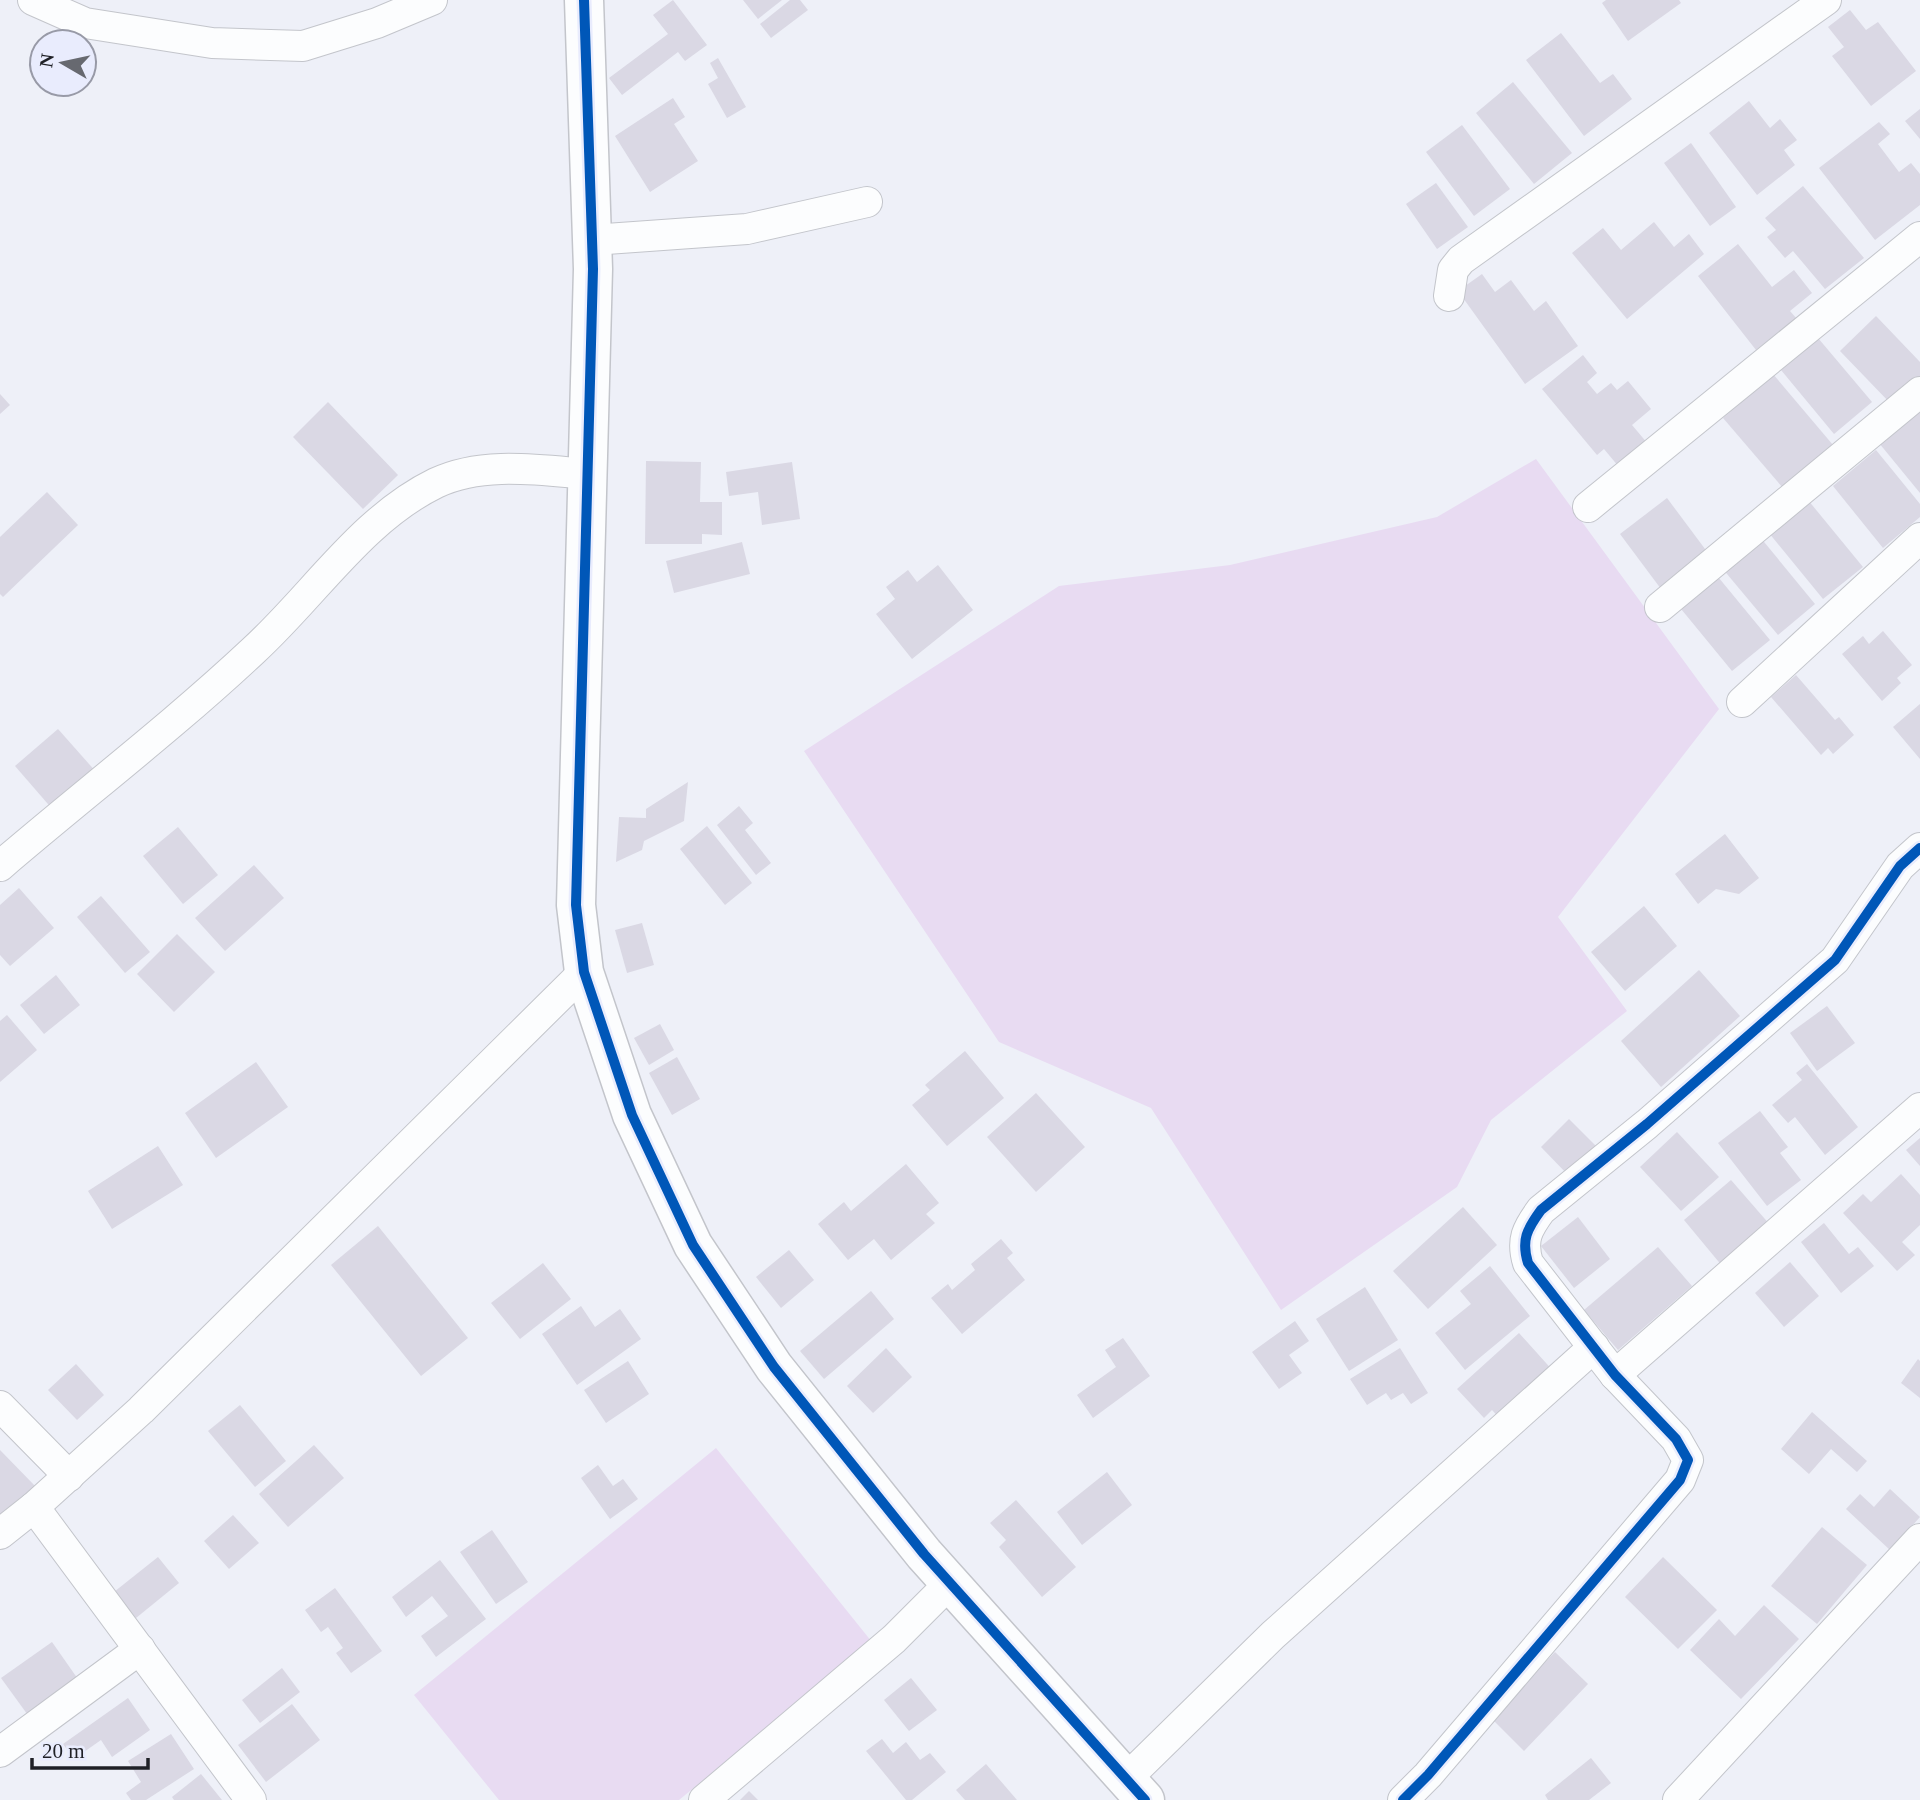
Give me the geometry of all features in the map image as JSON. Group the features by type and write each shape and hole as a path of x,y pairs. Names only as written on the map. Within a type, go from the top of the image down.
{"street":[{"path":"33,0 85,23 212,43 303,46 377,23 432,0"},
{"path":"584,0 592,240 576,905 583,972 632,1115 693,1245 774,1367 950,1584 1135,1790 1273,1635 1594,1347"},
{"path":"1449,296 1453,270 1461,260 1826,0"},
{"path":"592,240 747,229 867,202"},
{"path":"1588,507 1920,237"},
{"path":"1660,607 1920,392"},
{"path":"0,866 255,650 386,513 436,483 464,472 531,469 588,474"},
{"path":"1742,702 1920,538"},
{"path":"1403,1800 1429,1774 1680,1480 1688,1460 1676,1439 1615,1375 1528,1263 1522,1246 1531,1223 1541,1210 1647,1124 1835,960 1900,866 1920,848"},
{"path":"0,1534 34,1507 141,1410 583,972"},
{"path":"1615,1375 1920,1108"},
{"path":"0,1406 69,1476"},
{"path":"34,1507 251,1800"},
{"path":"1678,1800 1920,1539"},
{"path":"704,1800 894,1639 950,1584"},
{"path":"0,1752 140,1649"}],"shaded area":[{"path":"1536,459 1719,709 1558,917 1627,1011 1491,1120 1457,1187 1281,1310 1151,1108 999,1042 804,751 1059,586 1230,565 1437,517"},
{"path":"716,1448 872,1642 679,1800 499,1800 414,1695"}],"building":[{"path":"673,0 707,45 685,61 678,52 622,95 609,78 668,34 653,15"},
{"path":"743,0 782,0 758,19"},
{"path":"790,0 800,0 808,10 771,38 760,24"},
{"path":"1606,0 1679,0 1681,3 1628,41 1602,3"},
{"path":"1850,10 1866,30 1878,22 1916,71 1871,106 1832,56 1844,47 1828,27"},
{"path":"1561,33 1600,83 1613,74 1632,99 1584,136 1526,60"},
{"path":"718,58 746,107 727,118 708,84 718,78 710,63"},
{"path":"1513,82 1572,153 1534,184 1476,113"},
{"path":"673,98 685,117 674,124 698,161 650,192 615,136"},
{"path":"1749,101 1770,128 1780,119 1797,140 1784,150 1795,165 1757,195 1709,133"},
{"path":"1920,109 1920,139 1905,121"},
{"path":"1879,122 1890,134 1878,144 1899,172 1911,163 1920,174 1920,205 1875,240 1819,168"},
{"path":"1462,125 1510,189 1474,216 1426,152"},
{"path":"1691,143 1736,207 1710,226 1664,163"},
{"path":"1436,183 1468,227 1437,249 1406,204"},
{"path":"1803,186 1864,258 1825,289 1793,251 1785,258 1767,237 1776,230 1765,218"},
{"path":"1654,222 1674,247 1689,234 1704,254 1627,319 1572,253 1603,228 1621,250"},
{"path":"1738,244 1772,287 1794,270 1812,293 1790,311 1797,319 1756,350 1698,276"},
{"path":"1482,274 1495,292 1511,280 1534,311 1546,301 1578,346 1525,384 1458,291"},
{"path":"1876,316 1920,362 1920,377 1892,405 1840,351"},
{"path":"1818,338 1872,402 1834,434 1781,370"},
{"path":"1583,355 1597,373 1587,382 1597,394 1611,383 1617,390 1628,381 1651,409 1632,425 1648,444 1619,467 1604,449 1597,455 1542,389"},
{"path":"1773,374 1833,445 1783,488 1723,418"},
{"path":"0,394 10,405 0,414"},
{"path":"328,402 398,475 363,509 293,437"},
{"path":"1920,409 1920,493 1879,443"},
{"path":"1876,450 1920,504 1920,517 1883,548 1833,486"},
{"path":"646,461 701,462 700,502 722,502 722,535 702,534 702,544 645,544"},
{"path":"792,462 800,519 762,525 758,492 729,496 726,472"},
{"path":"47,492 78,525 3,597 0,594 0,537"},
{"path":"1667,498 1711,557 1664,593 1620,534"},
{"path":"1808,500 1863,567 1823,599 1769,533"},
{"path":"1760,537 1815,604 1778,635 1722,568"},
{"path":"742,542 750,574 674,593 666,561"},
{"path":"938,565 973,610 912,659 876,614 895,599 886,587 908,570 917,582"},
{"path":"1714,572 1770,640 1732,671 1677,604"},
{"path":"1883,631 1912,665 1897,678 1901,683 1882,701 1842,654 1863,636 1869,644"},
{"path":"1796,675 1835,720 1839,717 1854,735 1833,754 1828,748 1821,755 1771,697"},
{"path":"1920,704 1920,759 1893,727"},
{"path":"58,729 97,773 54,811 15,766"},
{"path":"688,782 684,821 644,841 642,850 616,862 619,817 646,818 646,809"},
{"path":"739,806 753,823 745,830 771,863 756,875 717,825"},
{"path":"707,826 752,883 725,905 680,849"},
{"path":"178,827 218,875 183,904 143,856"},
{"path":"1725,834 1759,878 1739,894 1716,889 1698,904 1675,874"},
{"path":"254,865 284,898 225,951 195,918"},
{"path":"19,888 54,928 10,966 0,955 0,905"},
{"path":"101,896 150,952 125,973 77,917"},
{"path":"1644,906 1677,946 1625,991 1591,952"},
{"path":"642,923 654,965 627,973 615,930"},
{"path":"177,934 215,972 174,1012 137,974"},
{"path":"1699,970 1740,1016 1661,1087 1621,1041"},
{"path":"56,975 80,1005 44,1034 20,1005"},
{"path":"1827,1006 1855,1043 1817,1071 1790,1033"},
{"path":"7,1015 37,1050 0,1082 0,1021"},
{"path":"660,1024 674,1050 649,1065 634,1038"},
{"path":"965,1051 1004,1098 947,1146 912,1105 930,1090 925,1085"},
{"path":"677,1057 700,1099 672,1115 649,1073"},
{"path":"256,1062 288,1107 216,1158 185,1113"},
{"path":"1807,1064 1858,1127 1825,1155 1795,1117 1788,1123 1772,1105 1802,1080 1796,1073"},
{"path":"1036,1093 1085,1147 1036,1192 987,1137"},
{"path":"1760,1111 1788,1147 1780,1153 1801,1180 1767,1206 1718,1143"},
{"path":"1569,1119 1598,1148 1570,1177 1541,1147"},
{"path":"1677,1132 1719,1177 1681,1211 1640,1167"},
{"path":"1920,1138 1920,1166 1906,1150"},
{"path":"158,1146 183,1185 112,1229 88,1191"},
{"path":"906,1164 939,1203 926,1214 935,1223 891,1260 874,1239 848,1260 818,1224 844,1202 851,1211"},
{"path":"1901,1174 1920,1195 1920,1225 1902,1242 1915,1255 1897,1271 1843,1213 1863,1194 1871,1202"},
{"path":"1731,1180 1771,1226 1723,1267 1684,1220"},
{"path":"1463,1207 1497,1245 1428,1309 1393,1271"},
{"path":"1578,1217 1610,1259 1574,1288 1541,1246"},
{"path":"1824,1223 1849,1254 1858,1247 1874,1266 1841,1293 1801,1242"},
{"path":"378,1226 468,1338 421,1376 331,1265"},
{"path":"1001,1239 1013,1253 1007,1258 1025,1280 962,1334 931,1298 948,1284 952,1290 975,1270 971,1264"},
{"path":"1658,1247 1692,1286 1618,1350 1584,1310"},
{"path":"789,1250 814,1280 781,1308 756,1277"},
{"path":"1790,1262 1819,1296 1784,1327 1755,1293"},
{"path":"543,1263 571,1299 520,1339 491,1303"},
{"path":"1490,1266 1530,1316 1465,1370 1435,1333 1471,1304 1460,1291"},
{"path":"1365,1287 1398,1340 1349,1371 1316,1319"},
{"path":"871,1291 894,1319 824,1379 800,1351"},
{"path":"581,1306 595,1327 620,1309 641,1339 577,1385 542,1334"},
{"path":"1295,1321 1309,1341 1289,1355 1302,1373 1279,1389 1252,1352"},
{"path":"1519,1333 1555,1373 1502,1421 1492,1410 1484,1418 1457,1389"},
{"path":"1123,1338 1150,1376 1093,1418 1077,1395 1116,1367 1105,1350"},
{"path":"886,1348 912,1377 873,1413 847,1386"},
{"path":"1400,1348 1428,1393 1411,1404 1403,1393 1391,1400 1386,1393 1367,1405 1350,1379"},
{"path":"1918,1359 1920,1361 1920,1398 1901,1383"},
{"path":"628,1361 649,1394 606,1423 584,1390"},
{"path":"76,1364 104,1395 77,1420 48,1390"},
{"path":"240,1405 286,1461 255,1487 208,1431"},
{"path":"1812,1412 1867,1461 1857,1472 1831,1449 1809,1474 1781,1449"},
{"path":"314,1445 344,1478 288,1527 259,1494"},
{"path":"0,1450 36,1487 0,1522"},
{"path":"598,1465 613,1486 623,1479 638,1499 610,1519 581,1478"},
{"path":"1107,1472 1132,1505 1082,1545 1057,1512"},
{"path":"1890,1489 1920,1517 1890,1550 1846,1509 1860,1494 1874,1507"},
{"path":"1016,1500 1076,1567 1042,1597 999,1547 1006,1540 990,1523"},
{"path":"233,1515 259,1543 229,1569 204,1541"},
{"path":"1822,1527 1867,1565 1817,1624 1771,1586"},
{"path":"492,1530 528,1582 496,1604 460,1552"},
{"path":"158,1557 179,1583 136,1618 114,1592"},
{"path":"1663,1557 1717,1610 1678,1649 1625,1597"},
{"path":"440,1560 486,1619 436,1657 421,1636 448,1616 432,1596 406,1617 392,1597"},
{"path":"335,1588 382,1651 351,1673 336,1653 343,1648 328,1627 321,1632 305,1610"},
{"path":"1764,1605 1799,1639 1741,1699 1690,1650 1719,1619 1735,1636"},
{"path":"52,1642 80,1682 30,1718 1,1678"},
{"path":"1555,1652 1588,1684 1524,1751 1491,1718"},
{"path":"282,1668 300,1692 260,1723 242,1700"},
{"path":"911,1678 937,1710 909,1731 884,1700"},
{"path":"128,1698 150,1730 112,1757 101,1740 74,1759 63,1744"},
{"path":"292,1704 320,1740 266,1782 238,1745"},
{"path":"171,1734 194,1769 146,1800 131,1800 126,1793 141,1782 128,1761"},
{"path":"882,1739 893,1753 906,1742 920,1760 930,1753 946,1772 912,1800 906,1800 866,1751"},
{"path":"1591,1758 1611,1783 1589,1800 1548,1800 1545,1795"},
{"path":"986,1764 1017,1800 965,1800 956,1790"},
{"path":"201,1774 222,1800 174,1800 172,1797"},
{"path":"749,1791 758,1800 740,1800"}],"cycle path":[{"path":"584,0 593,269 576,905 584,972 632,1115 693,1245 774,1367 924,1554 1145,1800"},
{"path":"1403,1800 1428,1775 1680,1480 1688,1460 1676,1439 1615,1375 1528,1263 1525,1241 1532,1223 1541,1210 1647,1124 1835,960 1900,866 1920,848"}]}
